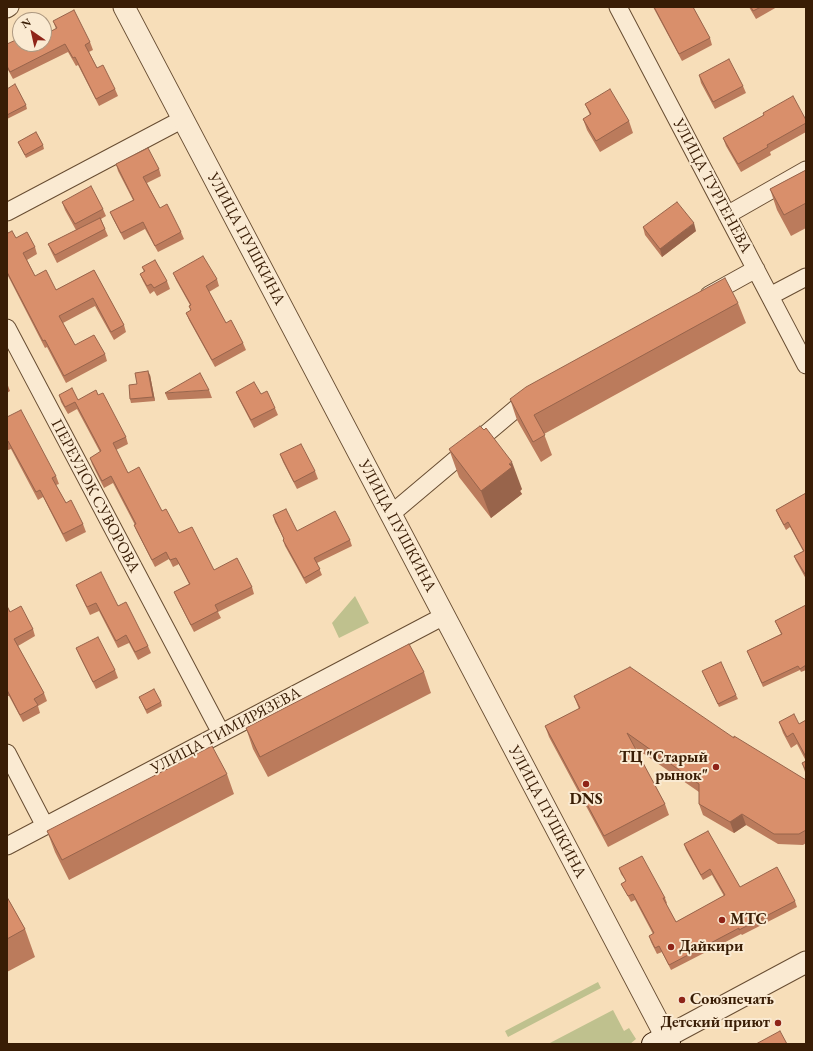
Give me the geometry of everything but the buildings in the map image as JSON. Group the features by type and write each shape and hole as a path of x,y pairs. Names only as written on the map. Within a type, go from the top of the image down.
{"street":[{"name":"УЛИЦА ПУШКИНА","path":"124,7 391,514 663,1042"},
{"name":"УЛИЦА ТУРГЕНЕВА","path":"618,7 806,365"},
{"path":"7,212 183,119"},
{"path":"727,215 806,170"},
{"path":"698,301 756,269"},
{"path":"770,296 806,277"},
{"name":"ПЕРЕУЛОК СУВОРОВА","path":"7,328 221,733"},
{"path":"391,514 520,404 545,386"},
{"name":"УЛИЦА ТИМИРЯЗЕВА","path":"7,846 444,616"},
{"path":"7,753 45,826"},
{"path":"663,1042 806,962"}],"green space":[{"path":"355,596 369,623 339,638 332,623"},
{"path":"598,982 601,988 508,1037 505,1031"},
{"path":"613,1010 624,1031 629,1028 636,1039 630,1044 548,1044"}],"place":[{"name":"ТЦ \"Старый рынок\"","path":"716,767"},
{"name":"DNS","path":"586,784"},
{"name":"МТС","path":"722,920"},
{"name":"Дайкири","path":"671,947"},
{"name":"Союзпечать","path":"682,1000"},
{"name":"Детский приют","path":"778,1023"}]}
